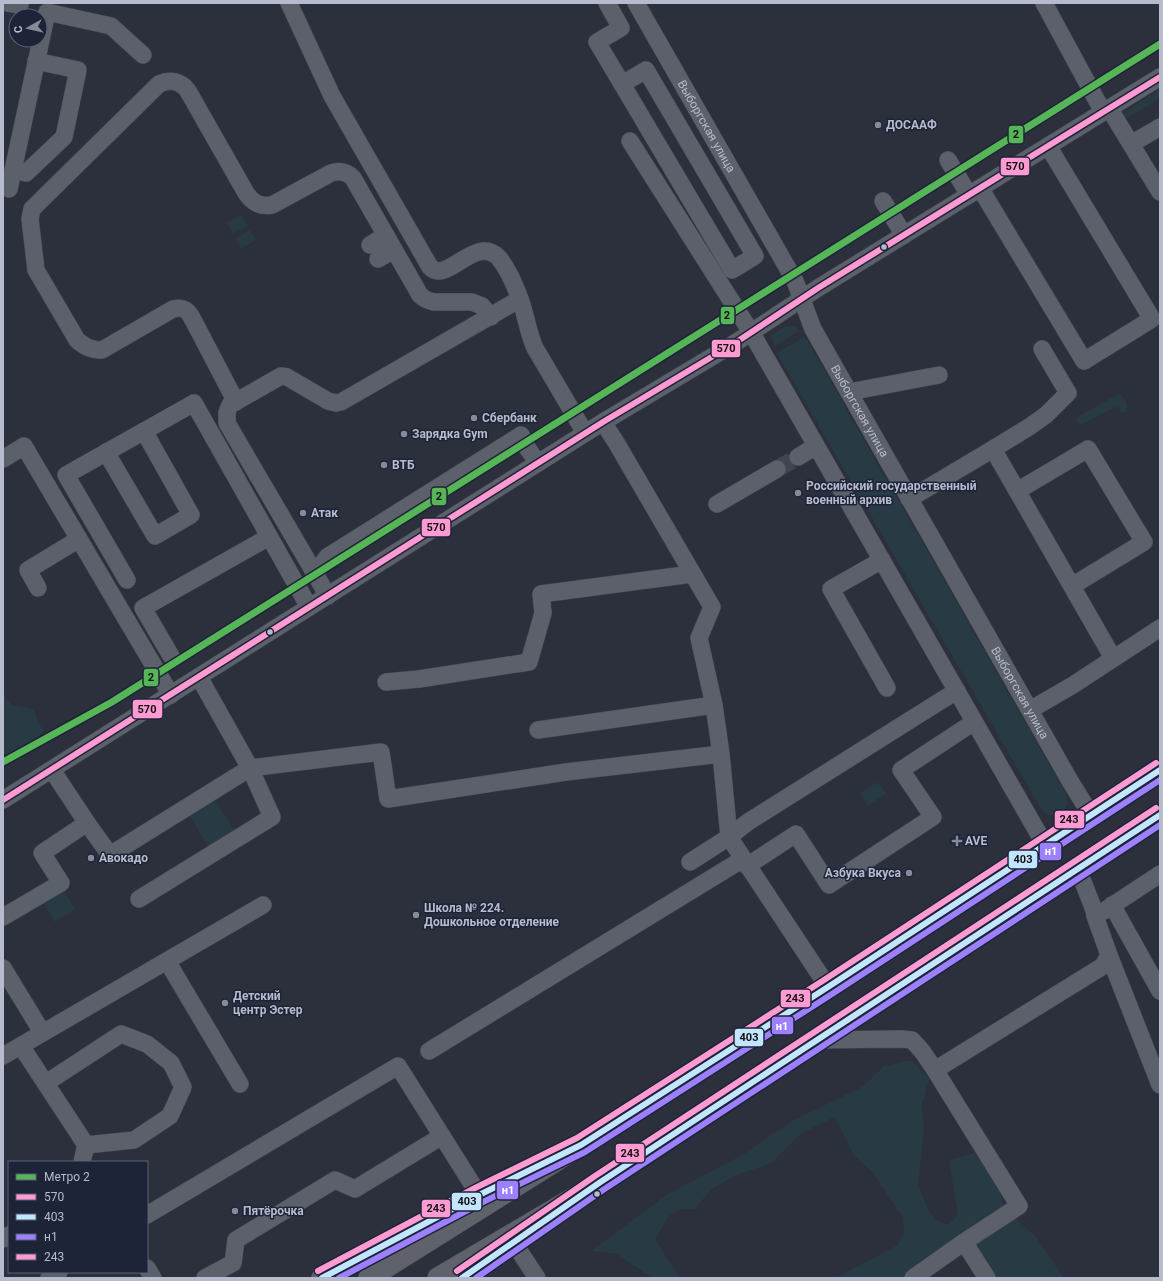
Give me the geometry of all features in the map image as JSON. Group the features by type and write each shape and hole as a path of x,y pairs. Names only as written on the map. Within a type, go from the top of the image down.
{"main road":[{"path":"369,1278 828,987 1160,770"},
{"path":"462,1278 599,1183 1160,815"},
{"path":"322,1278 479,1195 581,1145"},
{"path":"438,1278 599,1183"}],"street":[{"path":"289,3 330,91 432,270 439,272 442,271 481,251 489,252 499,258 512,281 520,300 535,348 585,433"},
{"path":"607,3 621,28 597,42 732,270 755,256 646,70 622,84"},
{"name":"Выборгская улица","path":"636,3 794,281 813,329 848,392 1091,815"},
{"path":"1044,3 1106,110 1131,144 1159,187"},
{"path":"3,187 9,189 47,12 111,26 144,55"},
{"path":"13,170 26,173 64,136 78,70 36,61"},
{"path":"4,796 52,770 585,433 751,332 818,288 1160,77"},
{"path":"236,402 191,316 184,308 179,307 173,309 102,350 89,349 77,340 38,274 35,266 30,219 32,209 159,84 171,81 182,85 188,91 246,193 254,202 262,205 272,205 335,171 349,174 353,178 420,295 430,302 472,302 482,306 491,316"},
{"path":"1131,144 1160,127"},
{"path":"630,140 751,332 1045,845"},
{"path":"948,160 974,191 1084,360 1152,319 1048,146"},
{"path":"710,180 730,168"},
{"path":"360,190 380,178"},
{"path":"883,201 904,235"},
{"path":"374,252 390,243"},
{"path":"328,596 227,423 226,415 230,405 282,376 328,401 336,403 341,402 520,300"},
{"path":"909,499 1029,427 1046,415 1068,393 1042,349"},
{"path":"848,392 939,375"},
{"path":"127,580 66,475 194,403 309,607"},
{"path":"603,422 712,607 699,638 714,704 721,754 729,837 828,987"},
{"path":"106,452 155,536 191,515 144,431"},
{"path":"313,571 320,567 327,557 521,435 528,449 538,463"},
{"path":"3,459 24,446 171,695"},
{"path":"798,457 816,446"},
{"path":"993,449 1113,658"},
{"path":"1017,492 1088,449 1144,542 1072,586"},
{"path":"717,504 777,469"},
{"path":"171,656 143,608 269,537"},
{"path":"38,588 28,570 79,539"},
{"path":"882,560 830,589 887,688"},
{"path":"386,682 419,679 529,662 543,613 541,594 692,574"},
{"path":"1030,710 1073,685 1160,628"},
{"path":"139,899 272,817 250,768 199,677"},
{"path":"690,862 755,818 957,691"},
{"path":"538,730 714,704"},
{"path":"429,1051 796,834 829,885 932,817 901,770 974,722"},
{"path":"52,770 110,855 250,768 381,752 388,799 573,771 721,754"},
{"path":"3,917 60,882 42,853 87,823"},
{"path":"1078,868 1109,956 1160,1085"},
{"path":"1095,916 1160,874"},
{"path":"3,1056 263,905"},
{"path":"1112,905 1160,991"},
{"path":"936,1070 1103,966 1109,956"},
{"path":"167,961 240,1084"},
{"path":"3,968 42,1032"},
{"path":"46,1082 121,1034 147,1044 171,1062 183,1087 170,1116 134,1140 86,1146"},
{"path":"815,1040 912,1040 936,1070 1019,1206 913,1278"},
{"path":"22,1046 86,1146 82,1161"},
{"path":"148,1214 398,1066 479,1195"},
{"path":"205,1278 233,1263 236,1240 335,1180 355,1188 442,1136"},
{"path":"964,1242 987,1278"},
{"path":"514,1243 537,1278"}],"shaded area":[{"path":"1160,89 1160,98 1124,120 1124,112"},
{"path":"241,214 248,226 233,234 227,223"},
{"path":"250,230 256,240 241,249 236,239"},
{"path":"787,326 795,327 799,331 775,346 772,338 773,334"},
{"path":"804,337 1066,794 1067,806 1061,814 1052,815 1041,809 779,357 777,353"},
{"path":"1119,394 1126,402 1126,412 1122,412 1117,407 1083,424 1076,423 1079,416"},
{"path":"3,692 8,701 13,705 34,710 38,723 44,730 39,736 3,758"},
{"path":"878,782 886,794 868,806 860,793"},
{"path":"213,797 235,832 209,848 188,813"},
{"path":"62,888 75,909 55,922 42,901"},
{"path":"911,1060 929,1079 922,1104 924,1130 918,1184 927,1208 936,1220 948,1225 958,1215 949,1160 974,1153 986,1160 994,1170 1004,1208 1036,1237 1064,1278 990,1278 973,1251 920,1278 835,1278 898,1245 904,1232 903,1218 873,1173 853,1154 835,1117 800,1134 771,1163 734,1176 712,1189 694,1209 681,1209 669,1216 655,1239 680,1278 652,1278 617,1254 591,1251 668,1194 744,1154 790,1122 864,1086 884,1066"}],"tunnel":[{"path":"777,469 798,457"}],"metro line":[{"name":"2","path":"3,762 112,702 1160,44"}],"transit line":[{"name":"570","path":"3,800 603,422 735,343 818,288 1160,77"},
{"name":"243","path":"318,1271 475,1188 577,1138 824,980 1156,763"},
{"name":"403","path":"322,1278 479,1195 581,1145 828,987 1160,770"},
{"name":"н1","path":"339,1278 483,1202 585,1152 832,994 1160,780"},
{"name":"243","path":"457,1271 595,1176 1156,808"},
{"name":"403","path":"462,1278 599,1183 1160,815"},
{"name":"н1","path":"476,1278 603,1190 1160,825"}],"place":[{"name":"ДОСААФ","path":"878,125"},
{"name":"Сбербанк","path":"474,418"},
{"name":"Зарядка Gym","path":"404,434"},
{"name":"ВТБ","path":"384,465"},
{"name":"Российский государственный военный архив","path":"798,493"},
{"name":"Атак","path":"303,513"},
{"name":"AVE","path":"957,841"},
{"name":"Авокадо","path":"91,858"},
{"name":"Азбука Вкуса","path":"909,873"},
{"name":"Школа № 224. Дошкольное отделение","path":"416,915"},
{"name":"Детский центр Эстер","path":"225,1003"},
{"name":"Пятёрочка","path":"235,1211"}]}
